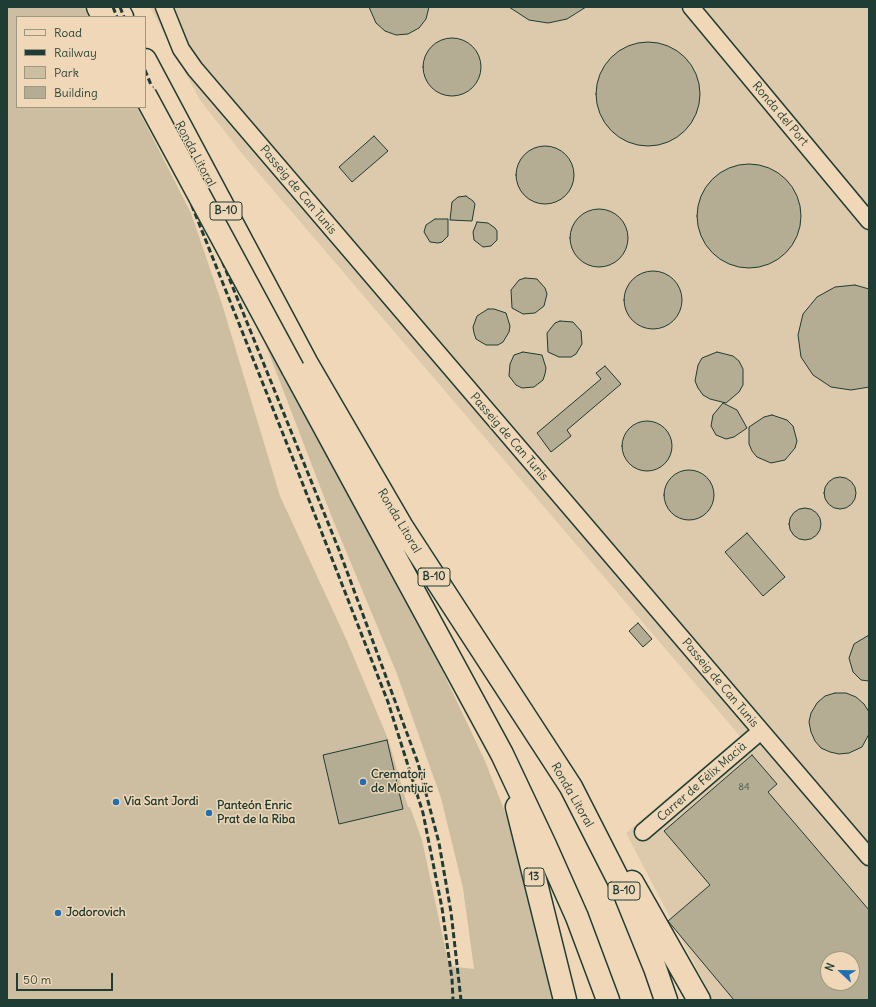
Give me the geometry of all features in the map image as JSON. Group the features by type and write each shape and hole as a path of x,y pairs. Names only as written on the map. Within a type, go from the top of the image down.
{"highway":[{"path":"98,7 102,16"},
{"path":"116,7 121,16"},
{"name":"Ronda Litoral","path":"146,62 300,366 502,754 577,917 608,1000"},
{"name":"Ronda Litoral","path":"146,97 300,366 570,787 623,889 656,968 666,1000"},
{"name":"13","path":"502,754 565,1000"},
{"path":"570,787 625,870 699,1000"}],"street":[{"name":"Passeig de Can Tunis","path":"164,7 181,49 196,69 869,857"},
{"name":"Ronda del Port","path":"691,7 869,221"},
{"name":"Carrer de Félix Macià","path":"643,832 761,731"}],"shaded area":[{"path":"150,7 869,7 869,1000 712,1000 626,833 740,736 244,156 200,100"}],"green space":[{"path":"7,7 84,7 88,16 16,16 16,108 138,108 191,213 222,304 280,496 347,641 388,739 408,807 410,807 422,840 449,966 474,969 463,888 441,798 397,674 331,515 265,343 392,574 442,670 485,761 514,835 556,1000 7,1000"}],"building":[{"path":"369,7 429,7 426,19 419,28 408,34 396,35 385,31 376,23"},
{"path":"509,7 586,7 567,19 548,23 529,20"},
{"path":"452,38 463,40 476,51 479,56 481,67 479,78 468,91 463,94 452,96 441,94 428,83 425,78 423,67 425,56 436,43 441,40"},
{"path":"648,42 668,46 685,57 696,74 700,94 696,114 685,131 668,142 648,146 628,142 611,131 600,114 596,94 600,74 611,57 628,46"},
{"path":"374,136 388,151 352,182 339,167"},
{"path":"545,146 556,148 569,159 572,164 574,175 572,186 561,199 556,202 545,204 534,202 521,191 518,186 516,175 518,164 529,151 534,148"},
{"path":"749,164 769,168 786,179 797,196 801,216 797,236 786,253 769,264 749,268 729,264 712,253 701,236 697,216 701,196 712,179 729,168"},
{"path":"466,196 475,204 472,221 450,220 452,202 458,197"},
{"path":"599,209 610,211 623,222 626,227 628,238 626,249 615,262 610,265 599,267 588,265 575,254 572,249 570,238 572,227 583,214 588,211"},
{"path":"435,219 448,219 448,236 442,242 438,243 430,242 424,232 426,225"},
{"path":"477,222 488,223 497,231 497,240 491,246 483,247 474,240 473,232"},
{"path":"653,271 664,273 677,284 680,289 682,300 680,311 669,324 664,327 653,329 642,327 629,316 626,311 624,300 626,289 637,276 642,273"},
{"path":"525,278 537,279 545,288 547,294 544,306 535,313 523,314 512,308 511,290 519,280"},
{"path":"855,285 869,289 869,387 851,390 831,387 813,375 801,357 798,335 803,314 817,297 835,287"},
{"path":"488,309 494,309 506,313 510,326 509,332 503,342 498,345 486,345 476,339 474,333 473,327 477,316"},
{"path":"560,321 573,322 581,331 582,344 576,354 571,357 559,357 548,352 547,333 555,323"},
{"path":"523,352 542,355 546,368 545,374 543,380 534,387 522,388 516,385 509,376 510,364 514,355"},
{"path":"717,352 733,356 739,361 743,369 743,385 739,392 726,403 710,399 703,395 695,381 698,365 702,358"},
{"path":"605,366 621,384 567,430 571,436 551,452 537,433 601,379 596,373"},
{"path":"723,403 737,410 747,428 734,437 726,439 716,435 711,426 713,415"},
{"path":"772,415 787,420 793,426 797,441 795,448 785,460 771,463 757,457 752,451 749,444 749,427 764,417"},
{"path":"647,421 656,423 667,432 672,446 670,455 661,466 647,471 638,469 627,460 622,446 624,437 633,426"},
{"path":"689,470 698,472 709,481 714,495 712,504 703,515 689,520 680,518 669,509 664,495 666,486 675,475"},
{"path":"837,477 843,477 853,484 856,493 855,499 849,506 843,509 837,509 827,502 824,496 824,490 831,480"},
{"path":"802,508 808,508 818,515 821,524 820,530 814,537 808,540 802,540 792,533 789,527 789,521 796,511"},
{"path":"747,533 785,577 763,596 725,552"},
{"path":"638,623 652,639 643,647 629,631"},
{"path":"869,635 869,681 861,680 853,672 849,658 854,644"},
{"path":"835,693 846,693 856,697 864,704 869,712 869,734 862,747 849,753 839,754 821,748 815,741 811,732 809,722 811,713 817,703 825,696"},
{"name":"Crematori de Montjuïc","path":"387,740 403,809 339,824 323,755"},
{"path":"752,755 777,784 768,792 869,910 869,1000 734,1000 668,921 710,885 664,831"}],"railway":[{"path":"113,7 117,16"},
{"path":"120,7 124,16"},
{"path":"146,72 339,550 418,763 439,843 451,912 461,1000"},
{"path":"146,91 388,702 423,813 442,908 452,979 453,1000"}],"place":[{"name":"Crematori de Montjuïc","path":"363,782"},
{"name":"Via Sant Jordi","path":"116,802"},
{"name":"Panteón Enric Prat de la Riba","path":"209,813"},
{"name":"Jodorovich","path":"58,913"}]}
